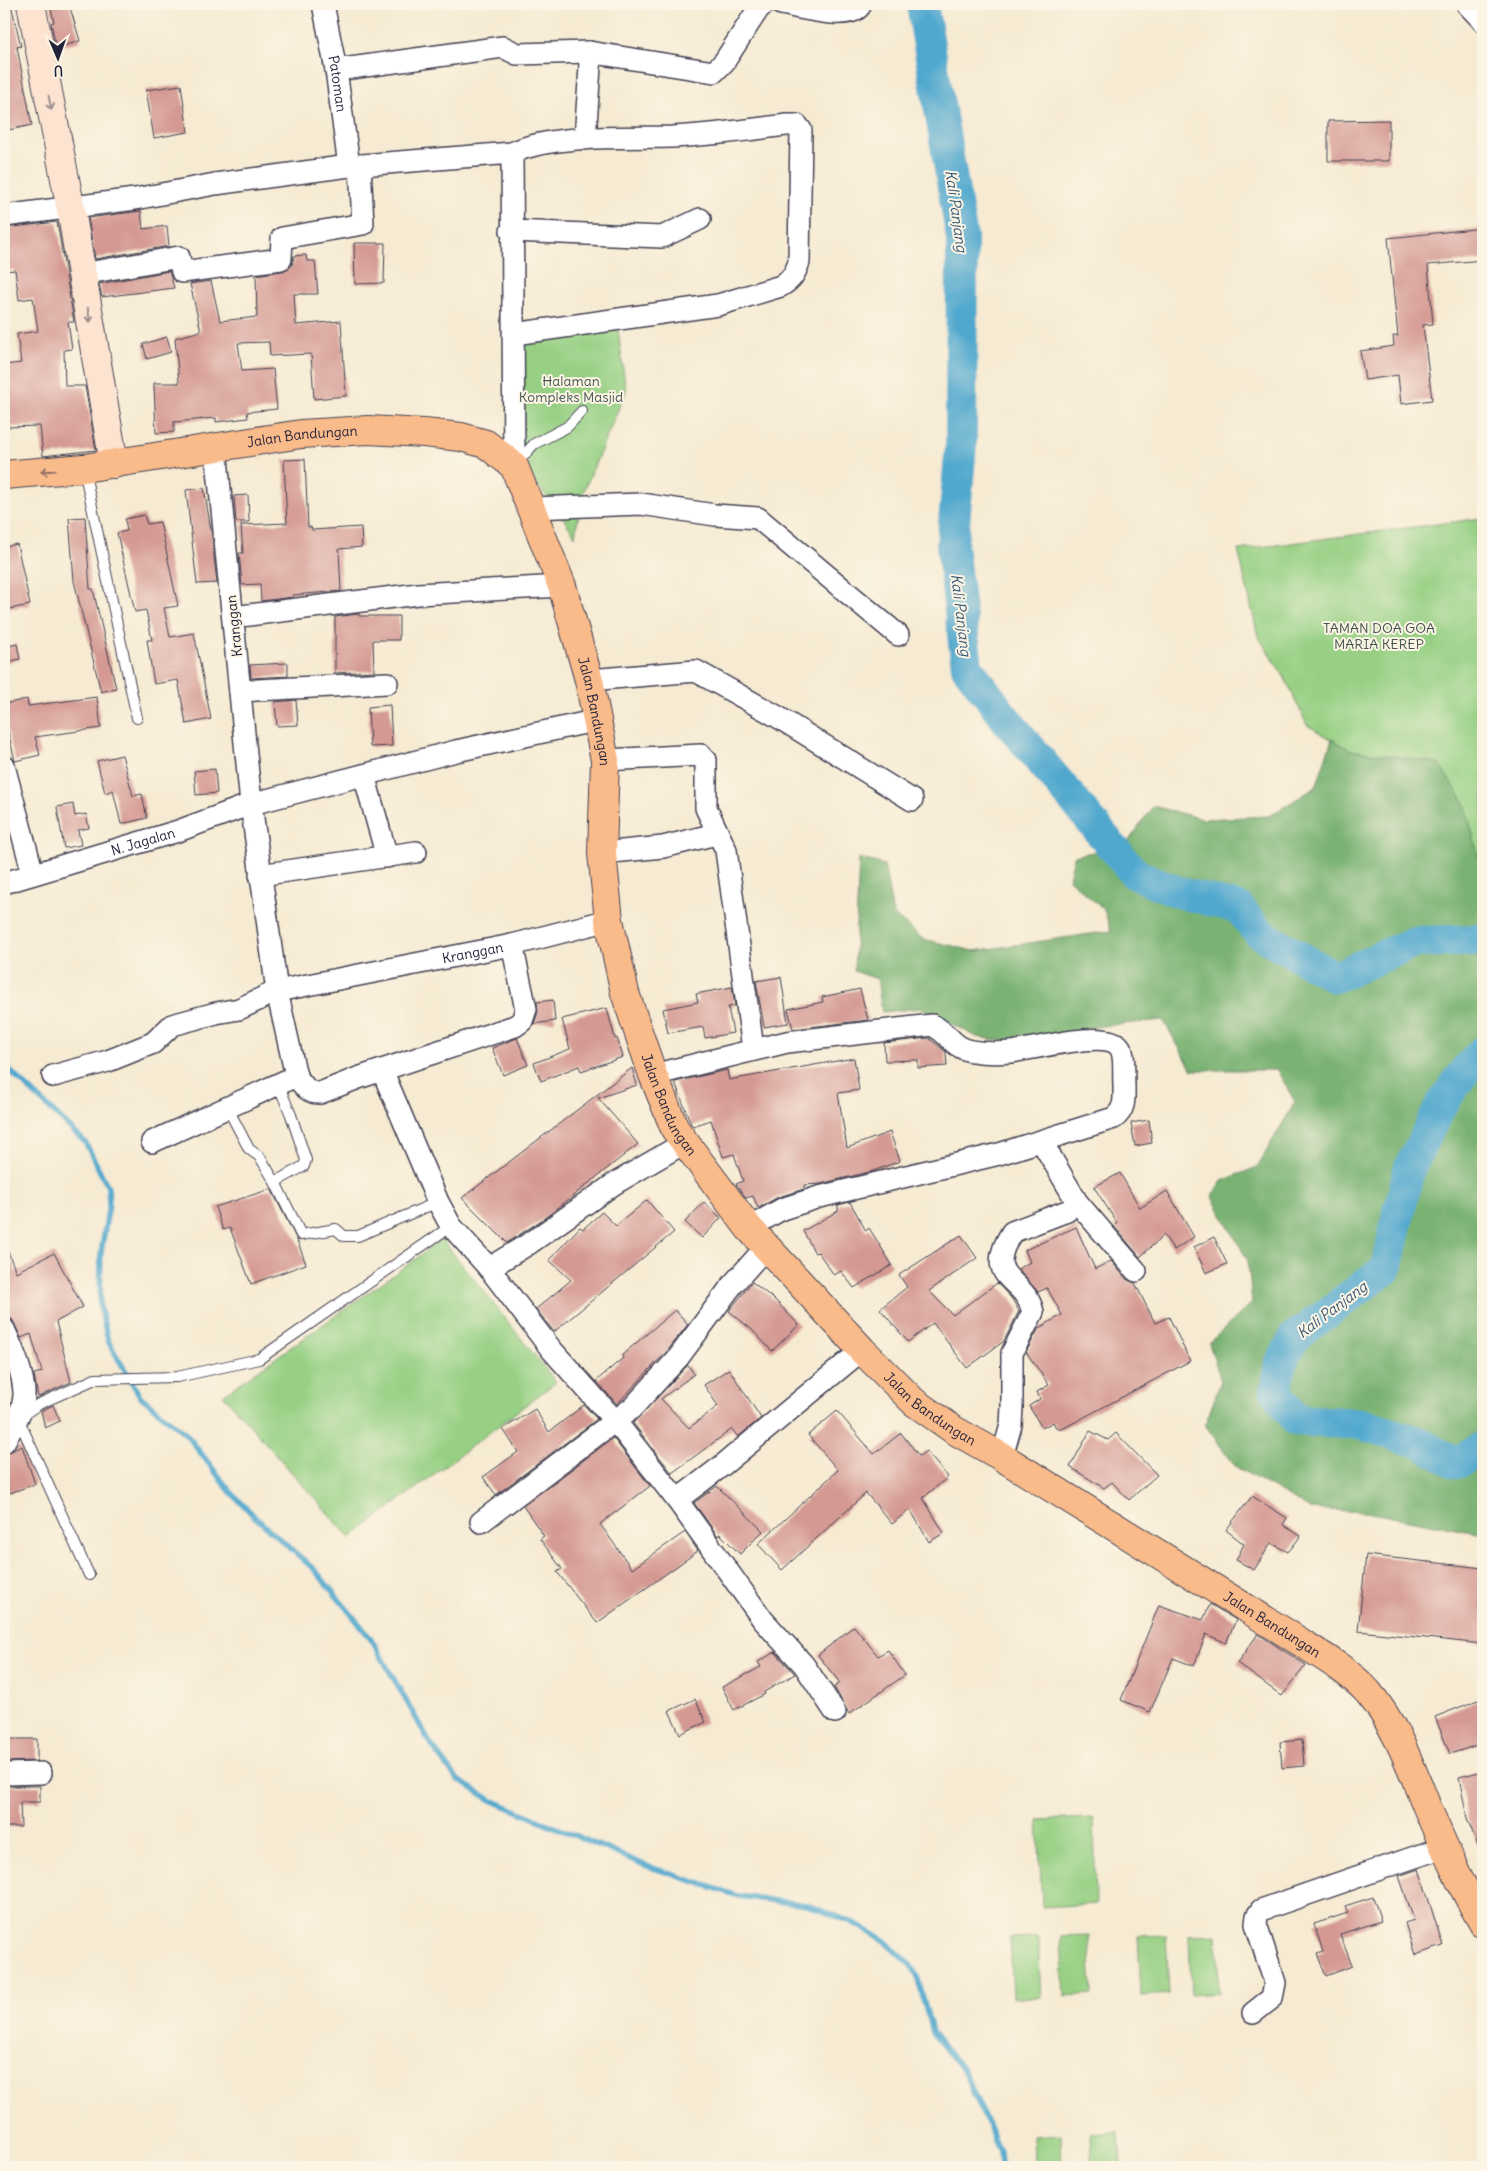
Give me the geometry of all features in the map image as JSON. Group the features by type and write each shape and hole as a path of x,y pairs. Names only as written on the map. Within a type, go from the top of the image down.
{"main road":[{"path":"31,4 71,207 114,464"},
{"name":"Jalan Bandungan","path":"4,475 114,464 302,434 368,430 424,432 461,437 486,444 514,466 562,586 589,680 598,720 605,760 602,853 609,920 625,993 653,1075 675,1129 684,1143 758,1237 862,1350 914,1402 954,1430 1002,1457 1315,1652 1367,1692 1394,1731 1444,1847 1483,1923"}],"street":[{"name":"Patoman","path":"82,274 179,258 182,272 281,259 282,238 363,224 354,165 323,4"},
{"path":"336,70 503,47 517,54 589,52 714,72 724,62 759,8 765,4"},
{"path":"781,4 838,14 850,13 859,8 861,4"},
{"path":"1467,4 1483,20"},
{"path":"585,139 590,67 589,52"},
{"path":"4,216 354,165 512,153 524,147 585,139 716,135 797,126 801,130 799,262 795,275 781,286 718,305 514,334"},
{"path":"512,153 514,466"},
{"path":"512,231 662,237 700,219"},
{"name":"Kranggan","path":"216,449 251,804 277,992 286,1080"},
{"path":"532,508 641,504 715,515 758,518 898,635"},
{"path":"234,617 418,594 562,586"},
{"path":"589,680 696,671 778,717 912,800"},
{"path":"240,691 387,683"},
{"path":"251,804 491,744 598,720"},
{"path":"605,760 701,755 706,760 706,808 716,834 726,850 753,1049"},
{"path":"4,766 33,874"},
{"path":"364,775 387,857"},
{"name":"N. Jagalan","path":"4,883 178,831 251,804"},
{"path":"602,853 663,847 716,834"},
{"path":"260,875 416,852"},
{"name":"Kranggan","path":"53,1076 108,1061 153,1043 172,1025 216,1012 239,1009 277,992 512,945 609,920"},
{"path":"152,1142 286,1080 314,1094 320,1093 382,1070 515,1026 522,1021 526,1009 512,945"},
{"path":"481,1522 616,1422 649,1391 678,1358 728,1290 758,1237 782,1209 819,1197 1042,1142 1105,1121 1121,1112 1124,1101 1122,1054 1119,1046 1106,1041 1054,1042 1010,1052 972,1051 956,1046 947,1034 932,1025 797,1041 753,1049 653,1075"},
{"path":"382,1070 438,1202 451,1226 489,1268 552,1349 616,1422 677,1500 763,1620 804,1665 836,1712"},
{"path":"1042,1142 1077,1202 1136,1271"},
{"path":"489,1268 530,1243 614,1184 684,1143"},
{"path":"1002,1457 1011,1424 1012,1353 1033,1312 1031,1304 1007,1277 1001,1266 1001,1256 1012,1232 1067,1211"},
{"path":"4,1329 15,1356 25,1393 18,1418 4,1442"},
{"path":"677,1500 723,1465 862,1350"},
{"path":"4,1774 41,1774"},
{"path":"1252,2013 1272,1998 1275,1983 1256,1924 1257,1916 1261,1910 1444,1847"}],"lane":[{"path":"514,466 534,444 567,427 582,411"},
{"path":"84,468 138,718"},
{"path":"275,1182 304,1166 306,1160 291,1115 286,1080"},
{"path":"227,1107 249,1149 260,1157 275,1182 301,1235 336,1228 344,1236 358,1236 438,1202"},
{"path":"89,1575 18,1418 39,1404 95,1379 177,1377 259,1359 451,1226"}],"green space":[{"name":"Halaman Kompleks Masjid","path":"618,329 626,391 582,495 575,536 556,507 520,467 520,343"},
{"name":"TAMAN DOA GOA MARIA KEREP","path":"1483,518 1483,875 1438,763 1350,750 1307,725 1285,678 1258,636 1238,550"},
{"path":"1332,739 1350,750 1438,763 1465,803 1483,875 1483,1297 1479,1334 1483,1337 1483,1534 1366,1512 1310,1509 1236,1467 1205,1425 1221,1381 1209,1343 1252,1303 1248,1261 1212,1197 1222,1181 1257,1167 1295,1102 1277,1070 1192,1070 1163,1020 1103,1026 1016,1043 977,1037 921,1008 882,1012 877,979 854,971 859,858 884,865 893,914 923,939 974,951 1111,931 1104,910 1069,879 1074,856 1126,845 1153,806 1203,819 1269,816 1316,787"},
{"path":"441,1238 556,1382 350,1538 223,1395 416,1259"},
{"path":"1094,1818 1096,1904 1042,1907 1038,1820"},
{"path":"1217,1934 1219,1993 1191,1995 1189,1935"},
{"path":"1089,1935 1092,1994 1064,1996 1061,1936"},
{"path":"1166,1935 1169,1994 1141,1996 1138,1936"},
{"path":"1038,1937 1041,1997 1013,1998 1010,1938"},
{"path":"1119,2132 1121,2167 1092,2167 1091,2134"},
{"path":"1061,2134 1062,2167 1034,2167 1033,2136"}],"building":[{"path":"4,4 11,4 21,46 17,47 32,125 4,131"},
{"path":"50,4 69,4 80,41 56,48 51,23 54,22"},
{"path":"181,85 188,132 154,138 146,90"},
{"path":"1389,120 1389,161 1328,161 1328,121"},
{"path":"141,211 143,229 167,226 169,246 95,259 88,218"},
{"path":"57,222 74,322 68,322 72,349 64,350 65,386 85,386 96,450 43,456 40,426 4,427 4,365 21,363 17,334 38,331 33,298 19,300 15,270 4,271 4,228"},
{"path":"1483,228 1483,260 1428,265 1433,324 1423,325 1432,400 1401,404 1398,375 1365,380 1360,351 1394,346 1393,336 1398,336 1388,238"},
{"path":"354,243 385,243 384,283 355,284"},
{"path":"306,255 307,261 315,261 318,294 294,294 296,325 341,321 346,396 314,399 311,354 270,356 269,342 238,343 242,371 273,369 277,409 247,412 248,418 216,422 216,418 174,422 174,432 156,433 154,383 179,383 175,338 201,331 190,284 211,281 220,321 257,317 256,275 288,270 292,265 294,256"},
{"path":"169,271 174,288 102,297 99,284"},
{"path":"167,337 171,352 147,359 143,344"},
{"path":"305,459 308,527 311,527 312,530 361,527 362,547 339,549 341,591 293,595 293,597 261,601 260,584 242,585 239,553 243,553 241,525 287,523 284,460"},
{"path":"204,488 217,583 197,584 186,490"},
{"path":"248,495 249,522 236,522 234,496"},
{"path":"144,515 147,524 160,522 178,606 164,608 170,637 194,633 211,719 186,724 178,680 154,684 147,640 152,640 146,610 135,612 117,533 127,531 125,519"},
{"path":"85,517 90,589 93,589 116,688 101,692 74,581 69,518"},
{"path":"17,544 30,605 4,610 4,547"},
{"path":"359,614 359,616 399,616 399,640 373,640 374,671 335,673 335,617"},
{"path":"17,644 20,659 4,663 4,647"},
{"path":"288,663 288,676 251,678 250,665"},
{"path":"97,697 101,728 35,737 40,755 15,761 4,715 4,704 27,699 28,706"},
{"path":"296,700 298,725 277,726 275,702"},
{"path":"390,705 392,746 370,747 368,707"},
{"path":"122,755 133,796 142,794 147,818 121,824 113,790 105,793 97,761"},
{"path":"215,769 217,793 196,795 194,771"},
{"path":"73,804 75,816 86,814 89,828 78,830 81,845 64,848 57,807"},
{"path":"781,977 788,1023 764,1027 756,981"},
{"path":"732,987 735,1006 728,1007 733,1033 705,1038 703,1027 668,1033 663,1009 698,1002 696,994"},
{"path":"860,989 868,1020 793,1029 788,1009 823,1002 822,997"},
{"path":"553,1000 555,1021 534,1024 538,1012 537,1002"},
{"path":"607,1008 615,1039 617,1038 623,1057 581,1071 579,1066 541,1081 534,1063 570,1049 562,1019"},
{"path":"517,1038 528,1065 503,1075 492,1048"},
{"path":"929,1038 946,1052 947,1066 918,1068 918,1060 885,1061 884,1043"},
{"path":"854,1058 859,1090 838,1093 847,1148 890,1132 900,1161 873,1171 820,1184 804,1185 804,1189 778,1197 758,1208 753,1196 746,1198 736,1184 743,1181 734,1154 723,1157 711,1120 693,1126 691,1124 675,1082 727,1070 729,1080"},
{"path":"632,1068 637,1085 598,1098 638,1144 549,1215 507,1243 462,1198"},
{"path":"1149,1120 1152,1143 1135,1146 1131,1123"},
{"path":"1120,1173 1140,1208 1167,1191 1194,1237 1174,1250 1164,1235 1140,1257 1114,1226 1117,1223 1094,1187"},
{"path":"271,1189 297,1240 306,1264 251,1284 230,1228 223,1230 215,1207"},
{"path":"647,1200 674,1232 554,1332 536,1309 571,1280 549,1260 580,1227 583,1229 602,1212 616,1226"},
{"path":"704,1202 721,1218 702,1238 685,1222"},
{"path":"850,1202 866,1231 869,1228 892,1265 854,1288 841,1271 834,1275 818,1252 815,1253 803,1231 838,1211 838,1205"},
{"path":"1076,1227 1095,1269 1111,1261 1126,1279 1135,1283 1155,1323 1169,1317 1190,1361 1062,1429 1057,1429 1053,1422 1042,1428 1029,1406 1040,1399 1037,1392 1049,1385 1026,1352 1039,1328 1062,1315 1047,1288 1038,1292 1018,1269 1030,1262 1025,1250"},
{"path":"961,1235 977,1258 929,1291 953,1315 997,1283 1012,1299 1019,1311 1004,1341 967,1368 933,1323 908,1342 880,1309 907,1287 899,1275"},
{"path":"1214,1237 1227,1264 1206,1273 1194,1247"},
{"path":"4,1242 16,1272 54,1253 83,1307 56,1322 71,1382 38,1397 34,1374 42,1372 31,1334 21,1338 12,1319 4,1317"},
{"path":"752,1282 775,1300 799,1325 772,1351 751,1329 729,1311"},
{"path":"675,1310 688,1324 668,1350 617,1404 596,1381 623,1358 622,1355"},
{"path":"688,1365 694,1374 661,1399 689,1428 718,1406 704,1385 729,1369 761,1418 738,1437 732,1429 672,1473 633,1423"},
{"path":"53,1405 60,1421 45,1428 41,1411"},
{"path":"584,1405 597,1419 496,1495 483,1477 518,1452 503,1429 535,1409 549,1432"},
{"path":"837,1411 874,1454 901,1433 919,1456 926,1451 948,1477 923,1498 944,1533 929,1542 910,1509 892,1524 866,1493 782,1570 758,1544 838,1470 808,1435"},
{"path":"1090,1431 1108,1440 1116,1433 1157,1475 1129,1500 1112,1482 1104,1488 1070,1467"},
{"path":"613,1438 650,1486 600,1524 632,1569 685,1532 698,1551 597,1623 557,1572 562,1569 540,1539 544,1536 523,1506"},
{"path":"22,1446 35,1484 10,1493 4,1476 4,1454"},
{"path":"717,1486 763,1531 740,1554 720,1534 718,1536 694,1503"},
{"path":"1252,1496 1287,1518 1283,1525 1301,1536 1288,1552 1271,1543 1254,1570 1236,1560 1244,1544 1226,1530"},
{"path":"1366,1555 1483,1568 1483,1644 1358,1631"},
{"path":"1210,1604 1236,1620 1226,1643 1206,1634 1194,1666 1173,1658 1150,1712 1121,1700 1159,1605 1203,1620"},
{"path":"854,1626 878,1656 888,1650 905,1675 849,1714 834,1687 840,1683 818,1655"},
{"path":"1258,1634 1306,1665 1282,1696 1237,1663"},
{"path":"775,1652 795,1674 764,1692 765,1694 734,1710 722,1687 761,1667 758,1662"},
{"path":"1483,1698 1483,1743 1450,1754 1435,1717"},
{"path":"695,1699 706,1722 680,1734 669,1711"},
{"path":"4,1739 37,1739 37,1761 4,1762"},
{"path":"1302,1740 1304,1766 1282,1768 1280,1742"},
{"path":"1483,1771 1482,1856 1467,1818 1459,1777"},
{"path":"4,1786 40,1786 40,1802 20,1802 21,1827 4,1827"},
{"path":"1419,1869 1443,1946 1415,1955 1405,1923 1414,1920 1399,1876"},
{"path":"1373,1897 1381,1921 1340,1934 1352,1966 1326,1976 1317,1954 1323,1952 1314,1924 1348,1913 1345,1906"}],"waterway":[{"name":"Kali Panjang","path":"922,4 962,239 961,445 952,546 967,667 1005,718 1135,874 1181,893 1239,908 1259,933 1335,977 1415,942 1483,940"},
{"name":"Kali Panjang","path":"1483,1051 1468,1067 1442,1103 1409,1169 1386,1269 1295,1337 1280,1365 1276,1392 1296,1420 1361,1424 1418,1442 1456,1463 1483,1447"},
{"path":"4,1065 85,1142 108,1187 109,1204 101,1253 100,1306 108,1341 140,1396 187,1435 230,1491 255,1517 315,1570 373,1642 430,1743 457,1779 491,1800 647,1866 738,1896 807,1905 854,1923 885,1941 910,1964 918,1979 932,2032 964,2072 1000,2152 1001,2167"}]}
